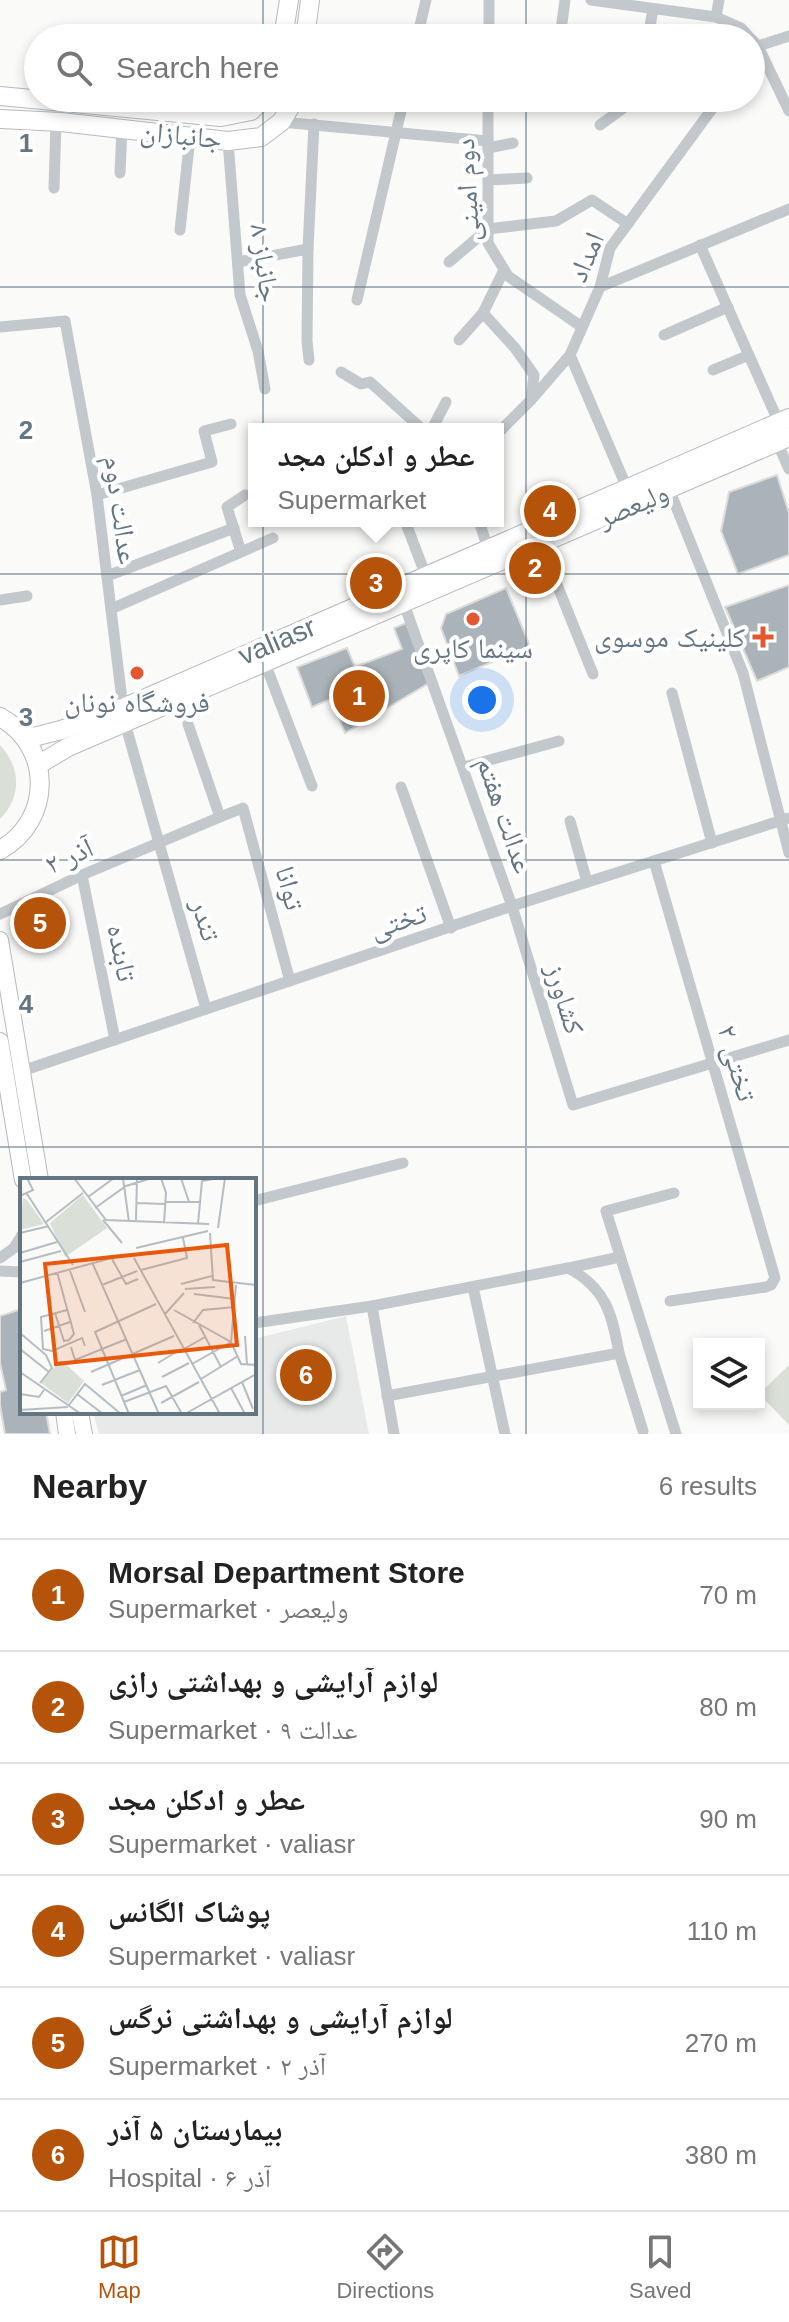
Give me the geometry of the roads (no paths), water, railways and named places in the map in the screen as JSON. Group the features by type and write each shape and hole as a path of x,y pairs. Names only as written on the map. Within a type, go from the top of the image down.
{"main road":[{"path":"285,24 289,0"},
{"path":"307,24 310,0"},
{"name":"جانبازان","path":"0,96 24,98"},
{"name":"جانبازان","path":"168,112 221,117 246,112"},
{"path":"281,122 287,112"},
{"name":"جانبازان","path":"0,119 228,141 261,137 281,122"},
{"name":"valiasr","path":"26,739 124,715 426,576 627,488 783,430"},
{"name":"ولیعصر","path":"38,765 124,715 265,663 541,545 669,489 783,430"},
{"path":"0,717 26,739 38,765 40,789 35,812 22,833 0,850"},
{"path":"0,940 40,1178"},
{"path":"0,1041 23,1178"},
{"path":"64,1414 67,1434"},
{"path":"80,1414 84,1434"}],"street":[{"path":"420,24 426,0"},
{"path":"489,0 489,24"},
{"path":"562,24 565,0"},
{"path":"591,0 716,17 732,24"},
{"path":"716,17 719,0"},
{"path":"650,24 653,9"},
{"path":"765,42 789,36"},
{"path":"765,67 789,111"},
{"path":"357,300 401,112"},
{"name":"دوم امینی","path":"488,112 488,243 506,273"},
{"path":"600,125 618,112"},
{"name":"امداد","path":"504,427 570,355 600,287 610,248 710,112"},
{"path":"54,188 56,122"},
{"path":"281,122 488,144 513,143"},
{"path":"309,360 308,249 314,124"},
{"path":"120,173 122,129"},
{"path":"180,230 190,137"},
{"name":"جانباز ۸","path":"228,141 240,295 258,351 265,389"},
{"path":"488,180 527,178"},
{"path":"449,262 488,229 556,221 592,200 628,224"},
{"path":"600,287 789,209"},
{"path":"700,245 783,430 789,469"},
{"path":"238,262 308,249"},
{"path":"459,340 483,313 506,273 582,327"},
{"path":"664,335 728,307"},
{"path":"483,313 515,348 534,375 531,400"},
{"name":"عدالت دوم","path":"0,327 65,321 97,495 124,715"},
{"path":"570,355 627,488"},
{"path":"713,370 749,355"},
{"path":"341,372 361,384 370,382 415,423"},
{"path":"435,423 446,402"},
{"path":"97,495 212,462 204,431 231,424"},
{"path":"669,489 743,673 784,820 789,853"},
{"path":"241,552 227,507 245,495"},
{"path":"407,527 426,576"},
{"path":"481,527 488,549"},
{"path":"107,576 234,528"},
{"path":"111,609 273,538"},
{"path":"541,545 593,674"},
{"path":"0,600 27,596"},
{"name":"عدالت هفتم","path":"404,604 512,906"},
{"path":"265,663 312,786"},
{"path":"672,693 712,843"},
{"name":"تندر","path":"124,715 206,1009"},
{"path":"188,724 220,817"},
{"path":"464,767 559,741"},
{"path":"401,787 451,928"},
{"name":"۲ آذر","path":"0,914 82,875 243,808"},
{"name":"توانا","path":"243,808 290,981"},
{"name":"تختی","path":"22,1071 512,906 784,820"},
{"path":"570,821 587,882"},
{"name":"تختی ۲","path":"654,861 775,1278 766,1287 670,1301"},
{"name":"تابنده","path":"82,875 115,1040"},
{"name":"کشاورز","path":"512,906 573,1105 712,1063"},
{"path":"712,1063 789,1040"},
{"path":"256,1200 403,1163"},
{"path":"674,1193 606,1211 676,1434"},
{"path":"0,1258 14,1248 20,1238"},
{"path":"256,1323 372,1306 620,1257"},
{"path":"568,1268 597,1291 612,1314 619,1353 643,1431"},
{"path":"0,1271 20,1272"},
{"path":"473,1287 505,1434"},
{"path":"372,1306 394,1434"},
{"path":"387,1396 619,1353"}],"place":[{"name":"پوشاک الگانس","path":"550,511"},
{"name":"لوازم آرایشی و بهداشتی رازی","path":"535,568"},
{"name":"عطر و ادکلن مجد","path":"376,583"},
{"name":"سینما کاپری","path":"473,619"},
{"name":"کلینیک موسوی","path":"763,637"},
{"name":"فروشگاه نونان","path":"137,673"},
{"name":"Morsal Department Store","path":"359,696"},
{"name":"لوازم آرایشی و بهداشتی نرگس","path":"40,923"},
{"name":"بیمارستان ۵ آذر","path":"306,1375"}]}
